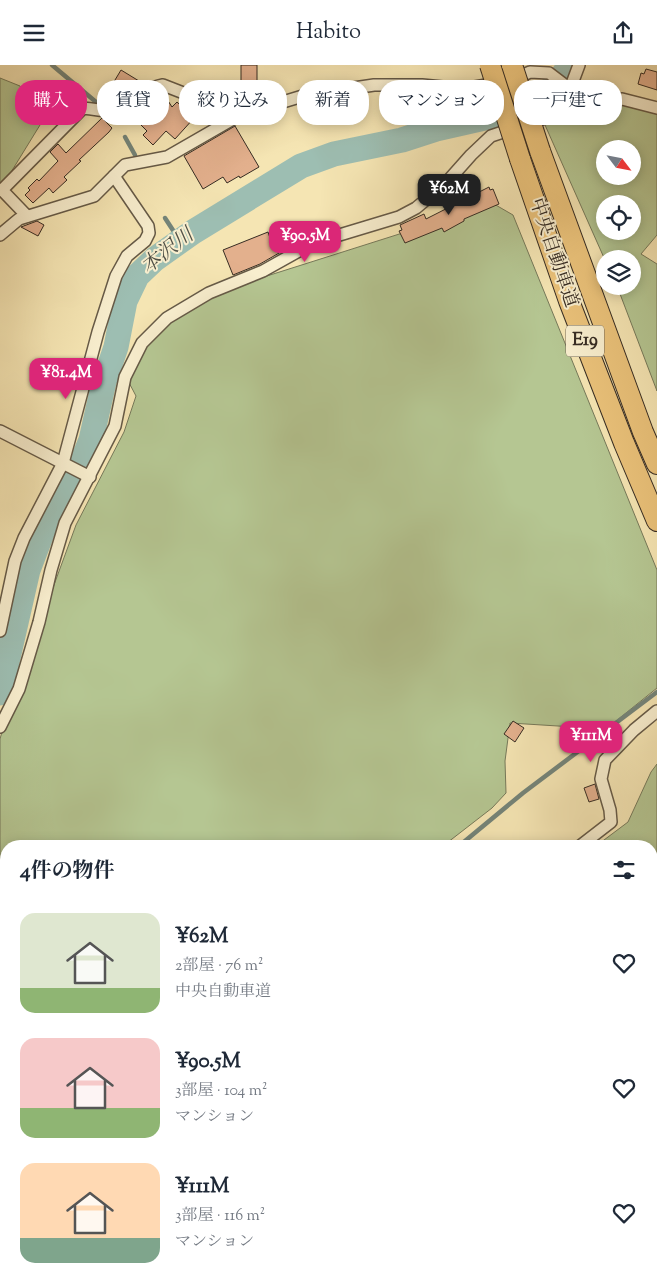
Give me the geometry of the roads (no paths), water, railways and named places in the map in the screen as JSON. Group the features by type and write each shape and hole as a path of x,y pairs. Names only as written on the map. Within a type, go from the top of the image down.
{"highway":[{"name":"中央自動車道","path":"490,65 569,301 624,443 657,521"},
{"name":"中央自動車道","path":"511,73 657,465"}],"street":[{"path":"504,65 511,73"},
{"path":"565,80 579,65"},
{"path":"287,101 306,95 374,85 422,85 463,89 511,73 549,73 558,80"},
{"path":"27,216 2,190 83,108 122,112 133,109 152,87 163,85 179,91"},
{"path":"622,99 657,108"},
{"path":"0,235 19,219 94,195 125,165 167,157 223,125"},
{"path":"0,727 19,689 65,523 115,426 125,377 142,343 167,319 208,293 263,271 312,243 399,217 416,208 447,182 491,136 524,125"},
{"path":"0,631 4,591 24,538 63,463 98,333 116,276 128,256 144,241 149,233 148,226 114,176"},
{"path":"0,431 90,477"},
{"path":"588,840 611,822 610,810 601,779 605,760 657,711"}],"waterway":[{"path":"52,65 96,102"},
{"name":"本沢川","path":"0,693 28,570 44,528 82,462 91,440 104,382 116,347 125,301 137,276 155,259 193,232 301,166 334,154 402,140 436,129 489,117 527,103 552,88 569,65"},
{"path":"125,137 135,155"},
{"path":"165,218 180,241"},
{"path":"466,840 523,793 657,692"}]}
